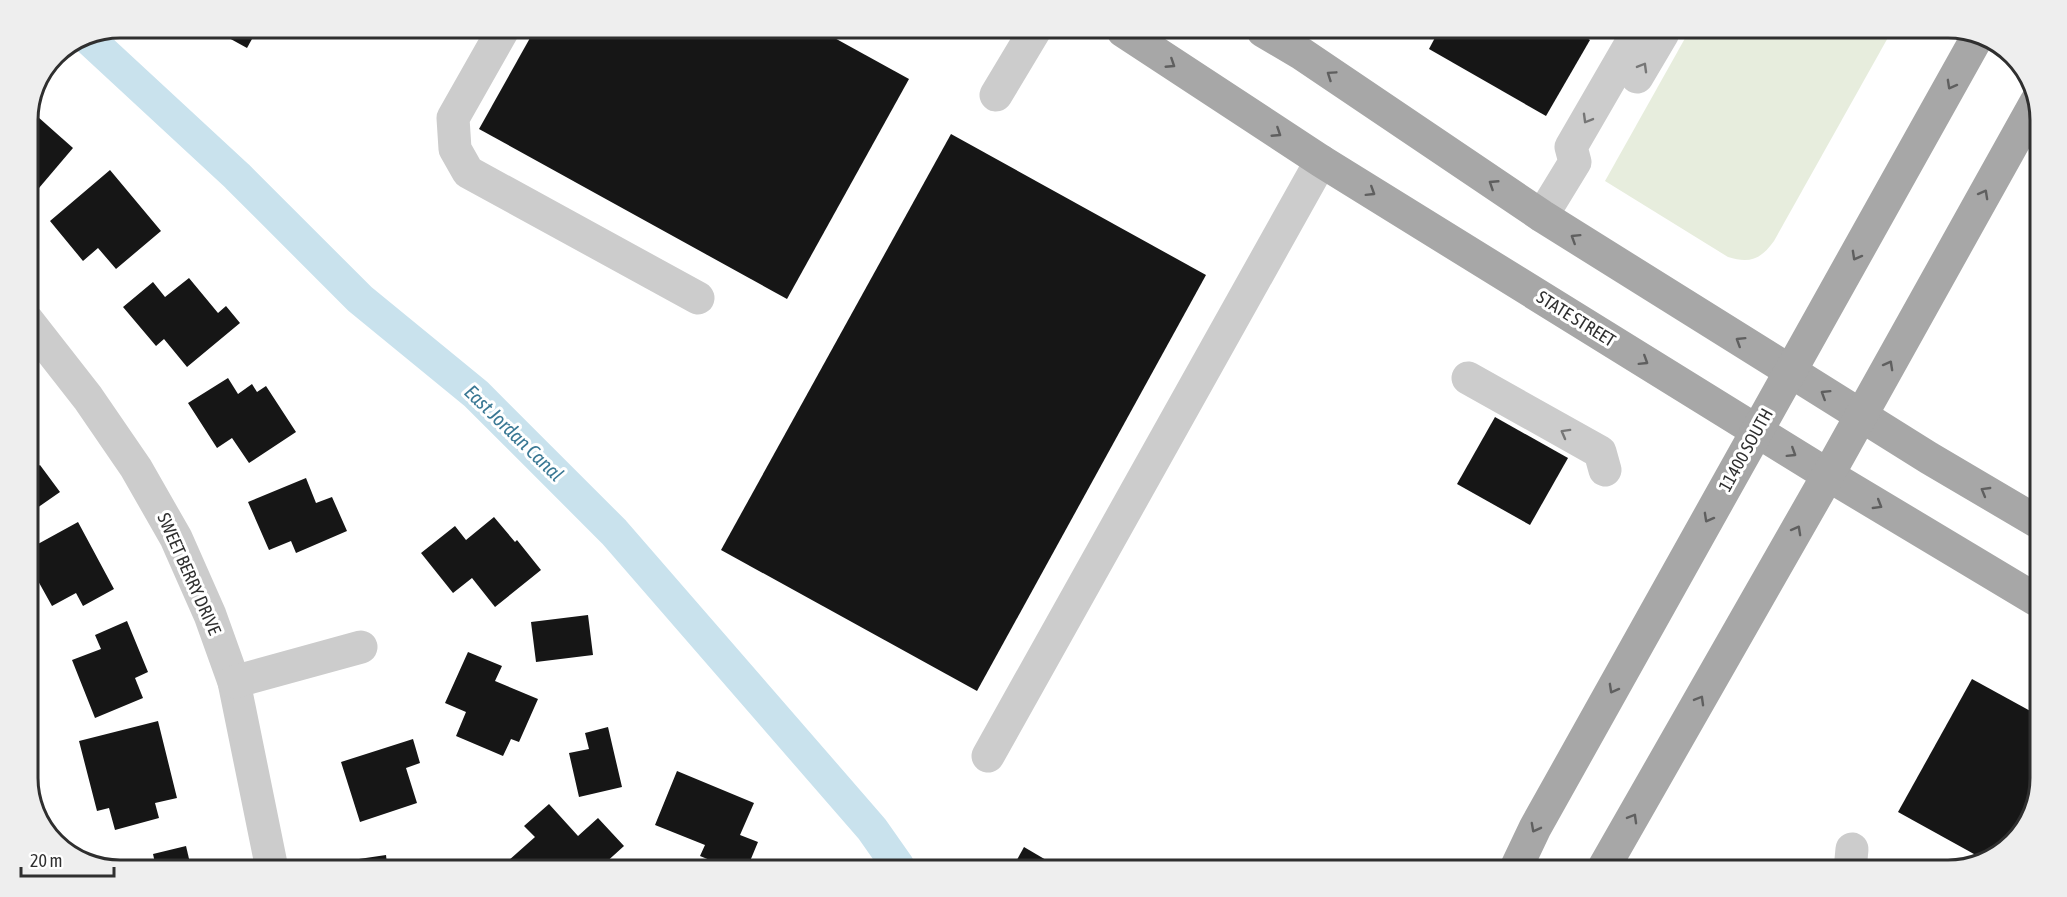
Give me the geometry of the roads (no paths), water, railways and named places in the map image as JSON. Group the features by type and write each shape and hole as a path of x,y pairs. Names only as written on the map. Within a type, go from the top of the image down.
{"main road":[{"name":"STATE STREET","path":"1134,38 1321,161 1828,475 2030,596"},
{"path":"1275,38 1542,216 1861,416 2030,517"},
{"name":"11400 SOUTH","path":"1520,860 1535,828 1974,43"},
{"path":"1609,860 2029,115"}],"street":[{"path":"498,38 453,118 454,149 468,172 698,298"},
{"path":"996,96 1030,38"},
{"path":"1575,162 1570,147 1634,38"},
{"path":"1542,216 1575,162 1590,159 1660,38"},
{"path":"988,756 1321,161"},
{"name":"SWEET BERRY DRIVE","path":"38,334 94,406 136,468 177,538 210,615 234,682 270,860"},
{"path":"1468,378 1600,452 1605,470"},
{"path":"234,682 361,647"}],"waterway":[{"name":"East Jordan Canal","path":"93,43 237,176 360,299 476,394 614,532 872,829 894,860"}]}
